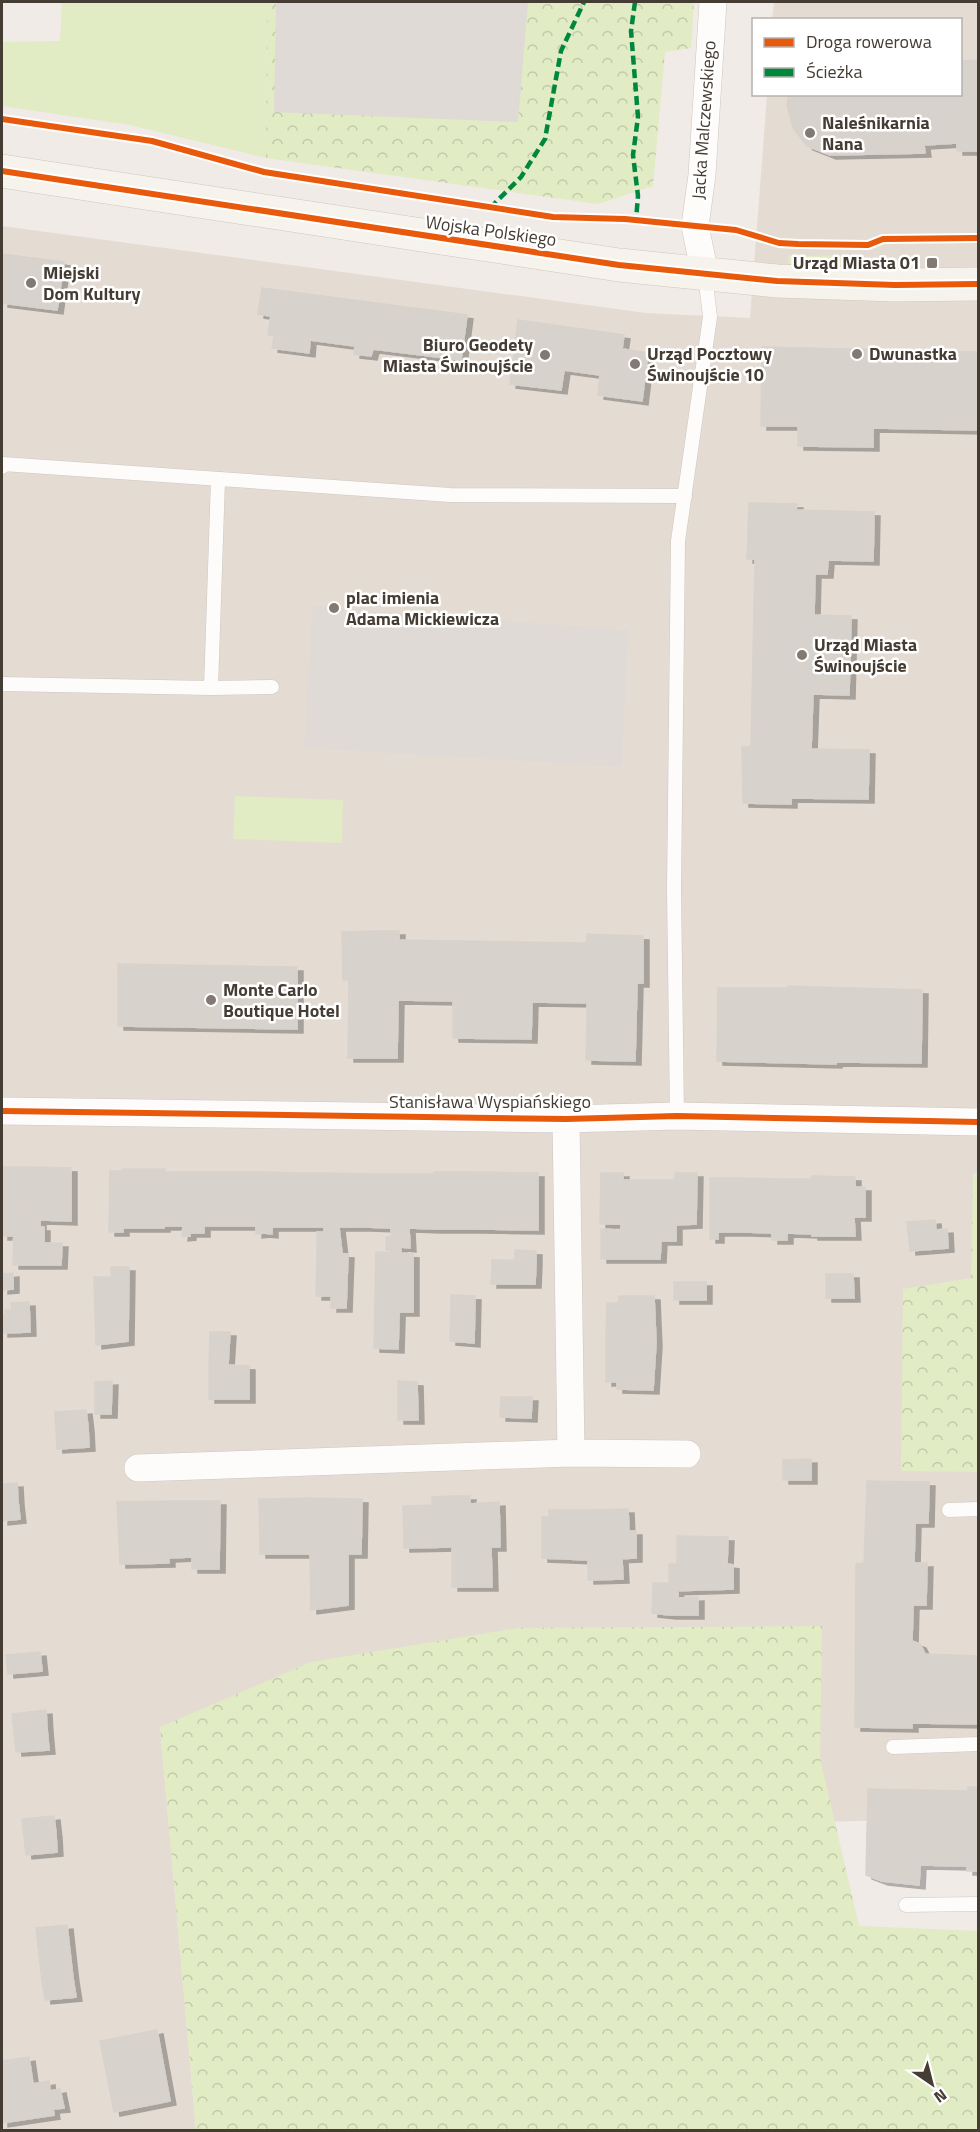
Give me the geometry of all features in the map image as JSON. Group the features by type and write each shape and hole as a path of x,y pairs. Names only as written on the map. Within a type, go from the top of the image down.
{"street":[{"name":"Jacka Malczewskiego","path":"705,274 695,226 702,175 713,2"},
{"name":"Wojska Polskiego","path":"2,171 607,263 777,281 895,285 978,284"},
{"name":"Stanisława Wyspiańskiego","path":"2,1111 566,1119 677,1116 978,1122"},
{"name":"Stanisława Wyspiańskiego","path":"566,1119 571,1453"},
{"path":"138,1468 571,1453 687,1454"}],"lane":[{"path":"677,1116 674,889 678,541 710,317 705,274"},
{"path":"2,467 3,464 450,495 685,496"},
{"path":"211,688 218,480"},
{"path":"2,684 272,687"},
{"path":"949,1510 978,1509"},
{"path":"893,1748 978,1744"},
{"path":"906,1905 978,1904"}],"shaded area":[{"path":"276,2 528,2 518,122 274,112"},
{"path":"774,2 978,2 978,1818 819,1822 160,1727 196,2130 2,2130 2,226 646,313 750,318 767,96 962,96 962,18 772,18"},
{"path":"312,606 628,630 622,767 304,748"}],"green space":[{"path":"62,2 267,2 266,158 130,125 2,106 2,42 60,41"},
{"path":"267,2 694,2 691,48 665,52 653,186 598,204 266,158"},
{"path":"789,255 859,257 884,262 893,268 788,264"},
{"path":"235,796 343,800 342,843 233,839"},
{"path":"973,1173 978,1173 978,1472 901,1471 903,1289 971,1278"},
{"path":"822,1626 820,1758 859,1926 978,1931 978,2130 196,2130 160,1727 311,1662 518,1628"}],"building":[{"path":"978,60 978,151 957,151 957,143 924,145 925,153 830,155 807,146 793,128 787,105 789,96 962,96 962,61"},
{"name":"Miejski Dom Kultury","path":"2,254 64,262 57,310 2,303"},
{"path":"262,288 467,315 461,360 373,349 371,356 354,354 355,346 310,340 309,353 272,348 274,336 268,335 271,316 258,314"},
{"path":"518,320 624,335 622,349 648,353 642,401 598,395 600,375 564,370 561,390 510,384"},
{"path":"762,347 978,352 978,430 873,428 873,447 798,446 798,426 761,426"},
{"name":"Urząd Miasta Świnoujście","path":"749,503 797,504 796,510 874,512 873,561 828,560 827,574 815,574 814,615 851,616 849,695 813,694 811,749 869,750 868,799 791,798 791,804 743,803 742,747 751,747 755,559 747,559"},
{"path":"399,931 399,940 587,943 587,934 643,936 643,983 637,983 635,1061 586,1060 587,1003 532,1002 531,1039 453,1038 453,1001 398,1000 397,1058 348,1058 349,980 343,980 342,932"},
{"path":"118,964 297,967 297,1029 118,1026"},
{"path":"788,986 922,990 921,1063 836,1062 836,1064 717,1061 718,988 788,988"},
{"path":"2,1167 30,1167 29,1265 13,1265 14,1227 17,1227 17,1220 2,1220"},
{"path":"30,1167 71,1168 71,1221 40,1220 40,1227 44,1227 44,1243 62,1243 61,1265 29,1265"},
{"path":"122,1169 165,1169 164,1228 123,1228 123,1232 109,1232 110,1171 122,1171"},
{"path":"165,1172 198,1172 196,1233 190,1233 190,1236 182,1237 183,1226 163,1226"},
{"path":"198,1172 231,1172 230,1226 204,1226 204,1233 196,1233"},
{"path":"231,1172 265,1172 264,1233 256,1234 256,1226 230,1226"},
{"path":"265,1172 298,1173 298,1227 272,1227 272,1234 264,1233"},
{"path":"434,1172 478,1172 477,1229 434,1229"},
{"path":"478,1172 538,1173 538,1230 477,1229"},
{"path":"298,1173 333,1173 332,1253 317,1253 317,1232 324,1232 324,1227 298,1227"},
{"path":"333,1173 368,1174 365,1227 339,1227 342,1253 332,1253"},
{"path":"601,1173 623,1173 623,1180 648,1180 648,1232 621,1231 621,1224 600,1224"},
{"path":"675,1173 697,1173 696,1224 676,1225 676,1232 648,1232 648,1180 675,1180"},
{"path":"368,1174 400,1174 401,1253 386,1250 386,1237 391,1236 391,1228 365,1227"},
{"path":"400,1174 433,1174 434,1229 409,1228 410,1248 401,1247"},
{"path":"812,1176 855,1177 855,1187 865,1187 865,1217 854,1217 855,1236 812,1236"},
{"path":"710,1178 745,1178 746,1232 718,1232 718,1239 710,1239"},
{"path":"745,1178 780,1179 779,1240 772,1240 772,1233 746,1232"},
{"path":"780,1179 812,1179 812,1234 787,1233 787,1240 779,1240"},
{"path":"2,1220 17,1220 14,1236 2,1236"},
{"path":"935,1220 936,1230 947,1229 948,1248 910,1251 907,1222"},
{"path":"601,1229 648,1232 648,1259 601,1259"},
{"path":"648,1232 676,1232 676,1241 661,1241 660,1259 648,1259"},
{"path":"515,1250 536,1251 536,1261 515,1260"},
{"path":"376,1252 401,1253 398,1349 374,1348"},
{"path":"317,1253 332,1253 331,1296 316,1296"},
{"path":"332,1253 348,1254 346,1308 331,1308"},
{"path":"401,1253 413,1254 413,1312 398,1312"},
{"path":"492,1260 506,1260 506,1284 491,1284"},
{"path":"506,1260 536,1261 535,1284 506,1284"},
{"path":"111,1267 129,1267 128,1341 96,1345 94,1277 111,1277"},
{"path":"13,1273 13,1289 2,1290 2,1274"},
{"path":"826,1274 853,1274 854,1298 826,1298"},
{"path":"674,1282 706,1282 706,1300 674,1300"},
{"path":"451,1295 475,1296 474,1343 450,1341"},
{"path":"619,1296 654,1296 656,1343 606,1342 607,1303 619,1303"},
{"path":"29,1302 30,1332 2,1333 2,1315 5,1315 5,1310 12,1310 11,1303"},
{"path":"210,1332 230,1332 228,1365 209,1365"},
{"path":"606,1342 656,1343 653,1390 617,1389 617,1382 606,1382"},
{"path":"209,1365 228,1365 228,1399 209,1399"},
{"path":"228,1365 249,1366 249,1399 228,1399"},
{"path":"112,1381 111,1414 95,1414 95,1382"},
{"path":"398,1381 417,1382 418,1420 398,1420"},
{"path":"501,1397 532,1397 531,1418 500,1417"},
{"path":"86,1410 88,1427 56,1430 55,1412"},
{"path":"88,1427 89,1447 57,1449 56,1430"},
{"path":"811,1459 811,1480 783,1480 783,1460"},
{"path":"867,1481 929,1482 928,1523 915,1523 914,1563 927,1563 926,1605 913,1605 912,1641 920,1644 925,1654 978,1656 978,1724 912,1723 912,1728 855,1727 856,1564 864,1563"},
{"path":"17,1483 18,1501 2,1503 2,1484"},
{"path":"451,1496 470,1496 470,1504 499,1502 500,1547 452,1547"},
{"path":"451,1496 452,1547 404,1548 403,1506 432,1505 432,1497"},
{"path":"310,1498 362,1499 361,1554 310,1554"},
{"path":"310,1498 310,1554 260,1554 259,1499"},
{"path":"18,1501 20,1519 2,1521 2,1503"},
{"path":"168,1501 220,1501 219,1569 192,1569 192,1557 169,1558"},
{"path":"168,1501 169,1563 120,1564 117,1502"},
{"path":"628,1509 629,1531 636,1531 636,1558 588,1560 588,1510"},
{"path":"549,1510 588,1510 588,1560 542,1558 542,1517 549,1517"},
{"path":"677,1536 728,1537 727,1564 733,1565 733,1589 669,1591 669,1564 677,1564"},
{"path":"452,1547 491,1547 492,1587 452,1587"},
{"path":"310,1554 348,1554 348,1605 311,1610"},
{"path":"622,1559 623,1579 588,1580 588,1560"},
{"path":"653,1583 669,1583 669,1615 652,1613"},
{"path":"669,1591 678,1591 678,1598 698,1597 698,1615 669,1615"},
{"path":"40,1652 42,1671 8,1674 6,1655"},
{"path":"46,1710 47,1728 14,1733 12,1714"},
{"path":"47,1728 49,1750 16,1752 14,1733"},
{"path":"968,1787 978,1787 978,1871 967,1871 967,1866 920,1865 919,1885 882,1881 866,1875 868,1789 968,1791"},
{"path":"54,1816 56,1834 24,1837 22,1819"},
{"path":"56,1834 57,1852 26,1855 24,1837"},
{"path":"67,1925 69,1943 38,1946 36,1928"},
{"path":"69,1943 71,1961 40,1963 38,1946"},
{"path":"71,1961 73,1978 42,1981 40,1963"},
{"path":"73,1978 76,1997 45,2000 42,1981"},
{"path":"157,2030 170,2101 114,2112 100,2041"},
{"path":"29,2057 33,2084 49,2081 50,2091 60,2089 64,2108 53,2109 54,2115 2,2123 2,2061"}],"marked path":[{"path":"490,208 521,177 545,139 561,51 584,2"},
{"path":"635,2 631,31 638,117 633,155 638,196 636,220"}],"cycle path":[{"path":"2,119 152,141 264,172 553,217 625,219 736,230 779,243 798,244 868,245 883,239 978,238"},
{"path":"2,171 619,265 777,281 895,285 978,284"},
{"path":"2,1111 566,1119 677,1116 978,1122"}],"place":[{"name":"Naleśnikarnia Nana","path":"810,133"},
{"name":"Urząd Miasta 01","path":"932,263"},
{"name":"Miejski Dom Kultury","path":"31,283"},
{"name":"Dwunastka","path":"857,354"},
{"name":"Biuro Geodety Miasta Świnoujście","path":"545,355"},
{"name":"Urząd Pocztowy Świnoujście 10","path":"635,364"},
{"name":"plac imienia Adama Mickiewicza","path":"334,608"},
{"name":"Urząd Miasta Świnoujście","path":"802,655"},
{"name":"Monte Carlo Boutique Hotel","path":"211,1000"}]}
